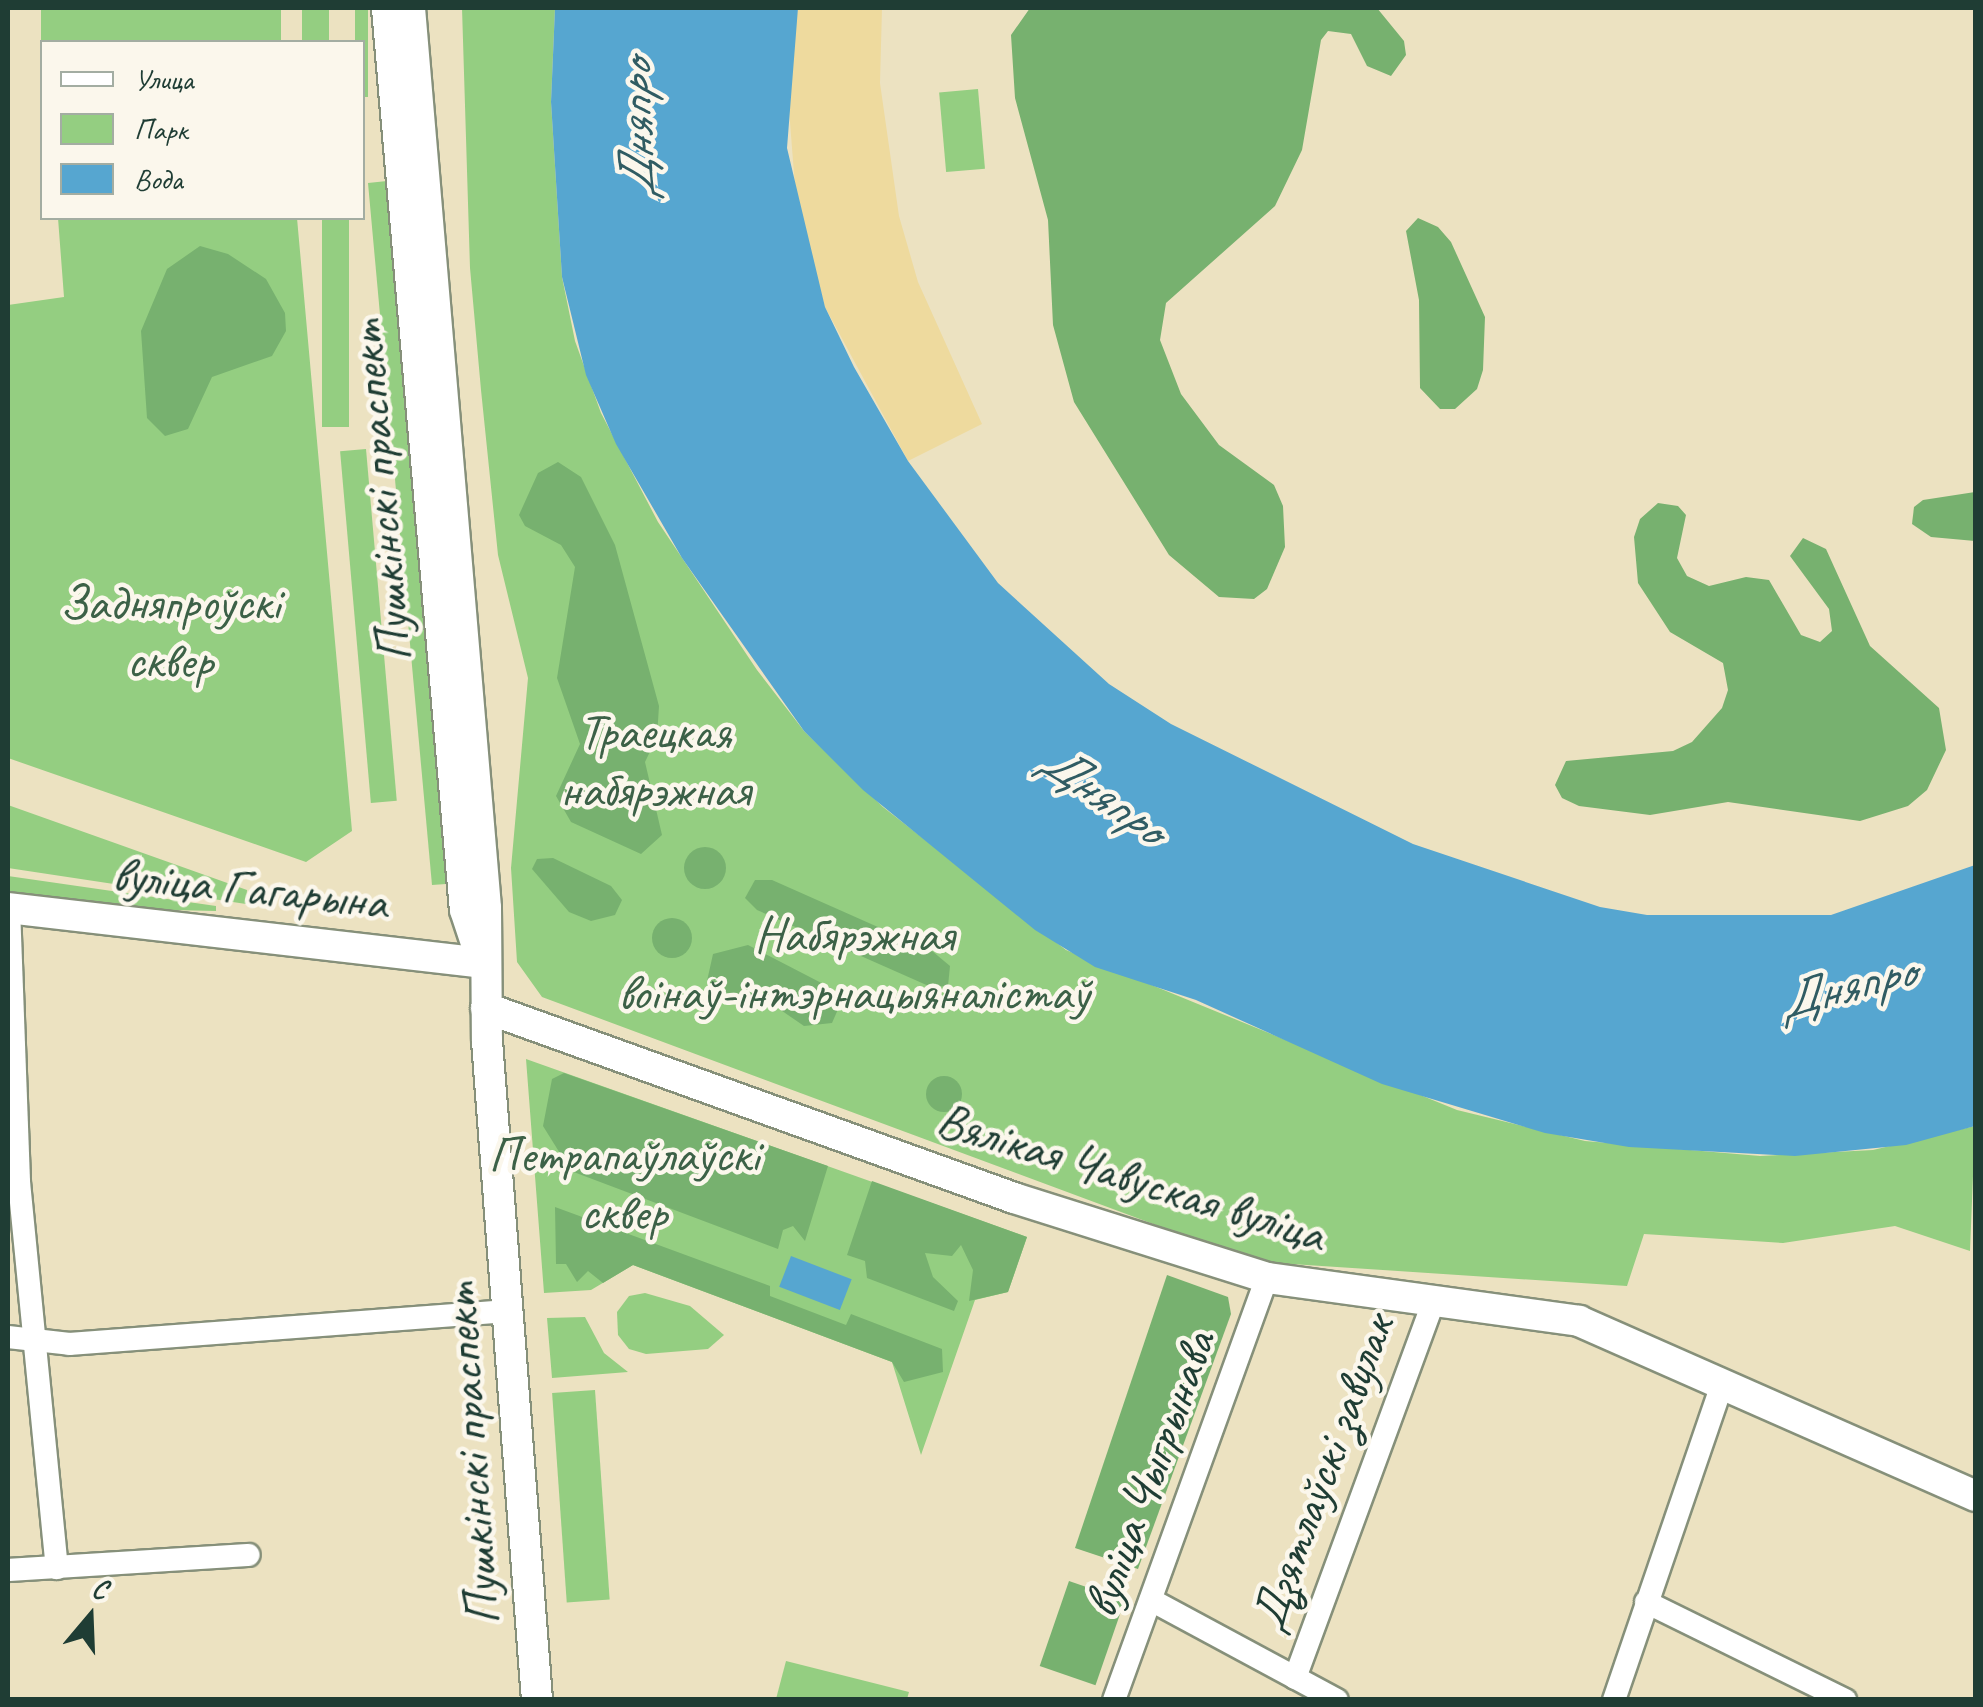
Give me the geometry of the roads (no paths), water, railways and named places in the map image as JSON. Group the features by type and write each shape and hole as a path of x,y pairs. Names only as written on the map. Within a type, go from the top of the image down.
{"main road":[{"name":"Пушкінскі праспект","path":"386,8 465,910 482,963"},
{"name":"Пушкінскі праспект","path":"410,8 486,908 482,963 537,1700"},
{"name":"вуліца Гагарына","path":"8,908 482,963"},
{"name":"Вялікая Чавуская вуліца","path":"486,1008 1014,1198 1268,1278 1578,1321 1976,1496"}],"street":[{"path":"8,908 11,1124 56,1568"},
{"name":"вуліца Чыгрынава","path":"1114,1700 1268,1278"},
{"name":"Дзятлаўскі завулак","path":"1295,1678 1434,1300"},
{"path":"8,1338 70,1344 508,1311"},
{"path":"1614,1700 1722,1384"},
{"path":"8,1570 249,1555"},
{"path":"1152,1600 1337,1700"},
{"path":"1646,1602 1845,1700"}],"water":[{"name":"Дняпро","path":"555,8 798,8 787,148 825,307 854,367 908,461 998,583 1109,684 1171,724 1413,844 1600,907 1647,915 1831,915 1975,865 1975,1126 1906,1145 1795,1156 1629,1147 1545,1133 1382,1084 1196,1000 1095,967 1035,930 863,790 804,731 682,558 616,444 586,375 562,277 551,102"},
{"path":"791,1256 852,1279 840,1310 779,1287"}],"park label":[{"name":"Задняпроўскі сквер","path":"170,631"},
{"name":"Траецкая набярэжная","path":"655,760"},
{"name":"Набярэжная воінаў-інтэрнацыяналістаў","path":"854,963"},
{"name":"Петрапаўлаўскі сквер","path":"624,1183"}]}
